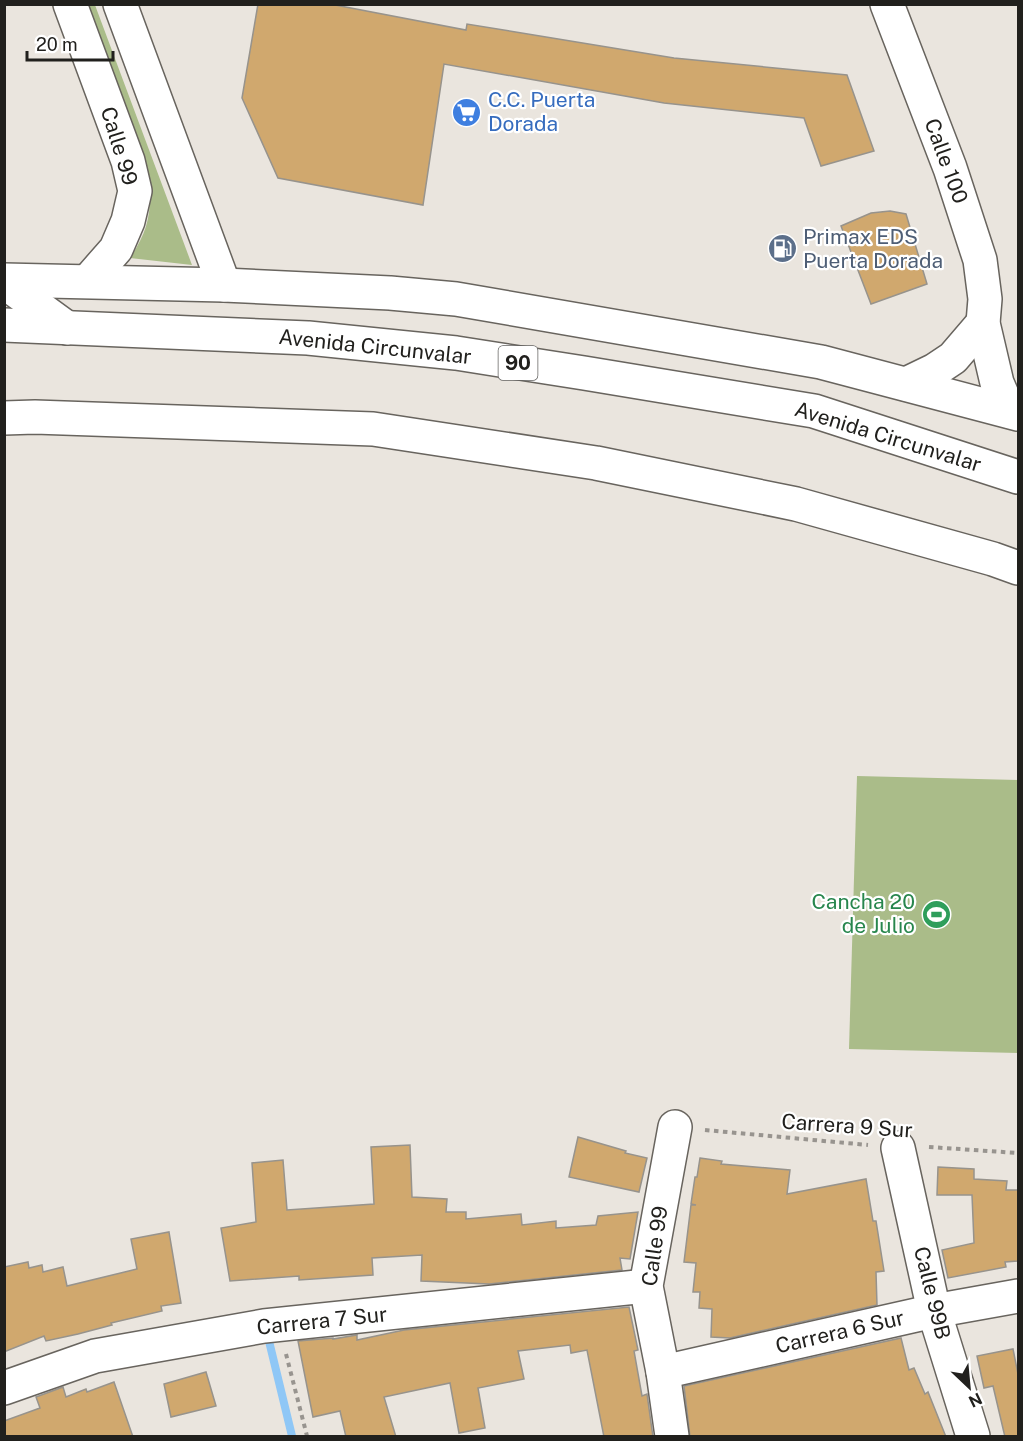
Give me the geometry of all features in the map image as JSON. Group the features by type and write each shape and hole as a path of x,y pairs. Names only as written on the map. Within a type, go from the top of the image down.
{"main road":[{"name":"Calle 99","path":"70,4 128,161 135,191 128,220 116,249 88,281"},
{"path":"120,4 224,285"},
{"name":"Calle 100","path":"887,4 950,168 980,260 985,299 983,323 998,383 1014,412"},
{"path":"4,281 224,285 390,293 456,299 809,360 1014,412"},
{"path":"4,281 67,328"},
{"path":"906,384 953,358 983,323"},
{"name":"Avenida Circunvalar","path":"4,325 308,338 456,353 814,411 1018,477"},
{"path":"4,418 35,417 372,429 596,463 796,504 1018,568"},
{"name":"Calle 99","path":"672,1437 663,1372 646,1286 675,1127"},
{"name":"Calle 99B","path":"898,1148 934,1311 973,1437"},
{"name":"Carrera 7 Sur","path":"4,1388 95,1356 279,1324 646,1286"},
{"name":"Carrera 6 Sur","path":"663,1372 934,1311 1018,1296"}],"path":[{"name":"Carrera 9 Sur","path":"675,1127 898,1148 912,1146 1018,1153"},
{"path":"279,1324 307,1437"}],"green space":[{"path":"87,5 95,5 192,265 130,258 148,220 149,177"},
{"name":"Cancha 20 de Julio","path":"857,776 1018,780 1018,1053 849,1049"}],"building":[{"path":"258,4 330,4 466,30 467,24 674,58 847,75 874,151 821,166 804,118 664,103 444,64 423,205 278,178 242,98"},
{"path":"890,211 906,214 927,284 871,304 841,226 871,213"},
{"path":"578,1137 647,1158 639,1192 569,1177"},
{"path":"410,1145 412,1197 447,1199 446,1212 466,1212 466,1219 521,1214 522,1225 556,1221 556,1228 596,1225 598,1216 638,1212 630,1259 620,1258 622,1270 489,1284 421,1281 422,1255 372,1258 373,1275 299,1280 299,1276 230,1281 221,1228 256,1222 252,1163 283,1160 287,1210 374,1204 371,1147"},
{"path":"700,1158 722,1161 721,1164 790,1170 787,1194 866,1179 884,1271 876,1272 877,1305 730,1338 711,1337 712,1309 699,1308 700,1292 693,1292 696,1263 684,1262 691,1205 696,1205 691,1204"},
{"path":"938,1167 974,1169 974,1179 1007,1181 1006,1190 1018,1190 1018,1261 1005,1262 1006,1267 948,1278 942,1250 974,1243 972,1195 937,1195"},
{"path":"169,1232 181,1303 161,1306 162,1311 111,1323 112,1325 78,1334 46,1341 44,1336 4,1352 4,1267 28,1262 29,1268 42,1265 43,1272 63,1267 67,1286 137,1269 131,1239"},
{"path":"629,1307 638,1350 634,1351 642,1396 647,1394 653,1437 604,1437 587,1350 571,1353 570,1345 518,1351 524,1379 478,1388 485,1428 459,1433 450,1383 384,1397 396,1437 346,1437 340,1411 313,1417 298,1341 357,1335 357,1340 404,1330"},
{"path":"901,1338 909,1370 914,1368 925,1394 928,1392 946,1437 690,1437 684,1386"},
{"path":"1013,1349 1018,1374 1018,1437 1005,1437 993,1386 984,1388 977,1356"},
{"path":"206,1372 216,1406 171,1417 164,1384"},
{"path":"114,1382 133,1437 4,1437 4,1421 40,1408 36,1397 63,1387 66,1397"}],"waterway":[{"path":"268,1337 292,1436"}],"place":[{"name":"C.C. Puerta Dorada","path":"467,112"},
{"name":"Primax EDS Puerta Dorada","path":"782,249"},
{"name":"Cancha 20 de Julio","path":"936,914"}]}
